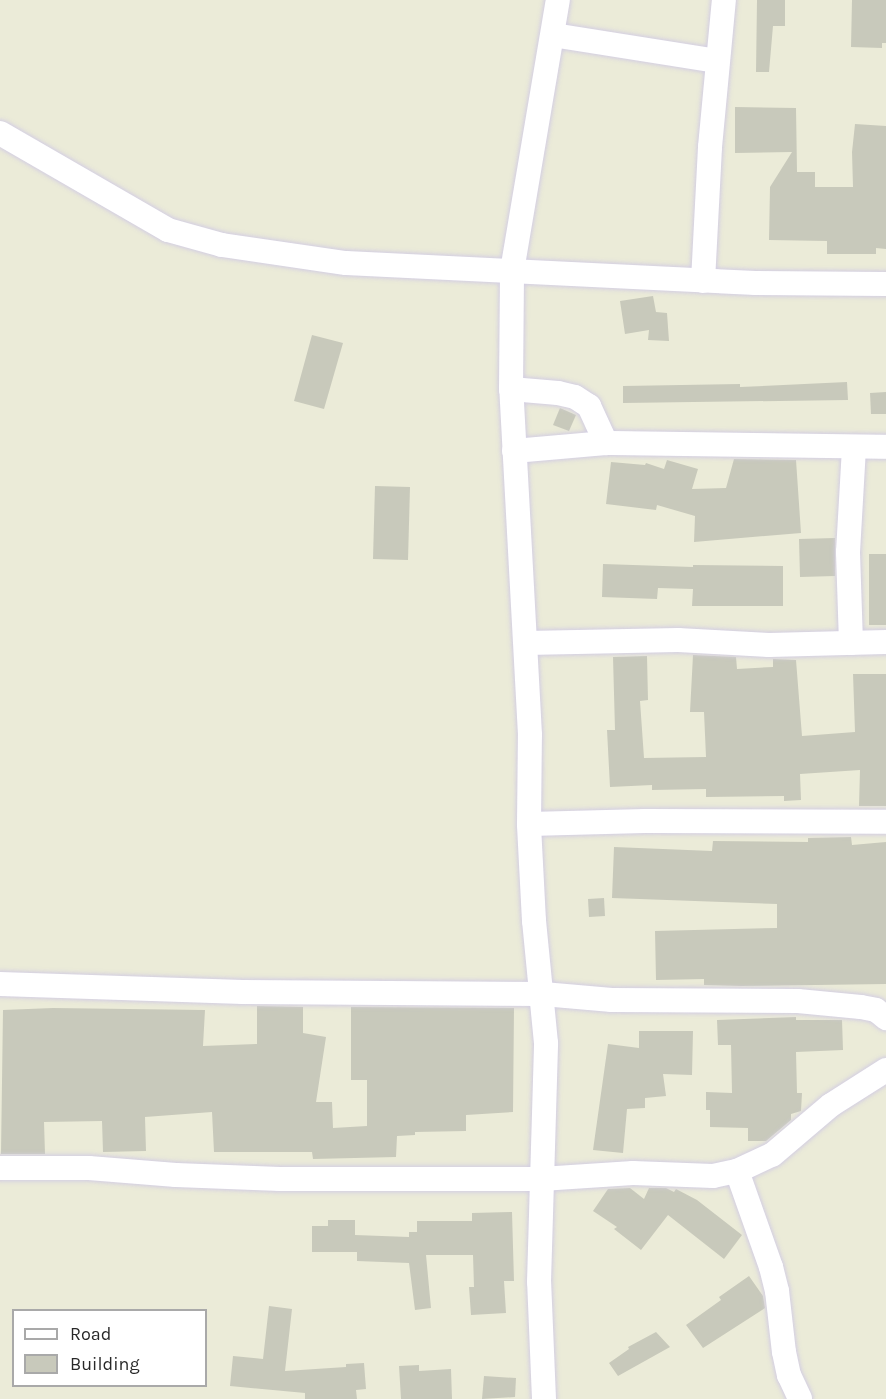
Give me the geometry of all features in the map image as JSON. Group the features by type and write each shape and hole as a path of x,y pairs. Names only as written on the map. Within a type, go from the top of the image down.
{"street":[{"path":"544,1399 539,1282 546,1043 543,994 534,921 529,824 530,735 511,389 512,271 558,0"},
{"path":"703,281 717,61 724,0"},
{"path":"553,35 717,61"},
{"path":"0,133 168,230 222,245 346,263 703,281 886,284"},
{"path":"511,389 558,393 575,397 589,406 606,443"},
{"path":"514,451 606,443 886,447"},
{"path":"851,644 848,552 854,448"},
{"path":"526,644 678,640 769,645 886,642"},
{"path":"529,824 645,821 886,822"},
{"path":"0,984 243,992 543,994 612,1000 842,1004 876,1010 886,1018"},
{"path":"0,1168 89,1168 176,1175 280,1179 541,1179 633,1173 713,1176 737,1171 772,1155 831,1105 886,1070"},
{"path":"737,1171 771,1267 777,1291 784,1352 800,1399"}],"building":[{"path":"757,0 785,0 785,26 773,26 769,72 756,72"},
{"path":"852,0 886,0 886,43 882,43 882,48 851,47"},
{"path":"735,107 796,108 797,172 815,172 815,187 853,187 852,152 855,124 886,126 886,249 876,248 876,254 827,254 827,241 769,240 770,187 792,152 735,153"},
{"path":"653,296 656,312 667,313 669,341 648,340 649,330 625,334 620,301"},
{"path":"312,335 343,343 324,409 294,401"},
{"path":"847,382 848,400 623,403 623,386 740,384 740,387"},
{"path":"886,392 886,414 871,414 870,393"},
{"path":"560,408 576,415 569,431 553,425"},
{"path":"734,459 796,460 801,533 694,542 695,516 657,505 656,510 606,504 611,462 645,465 646,463 664,469 667,460 698,469 692,489 726,488"},
{"path":"375,486 410,487 408,560 373,559"},
{"path":"835,538 835,576 800,577 799,539"},
{"path":"869,554 886,554 886,625 869,625"},
{"path":"603,564 693,567 693,565 783,566 783,606 692,606 693,589 658,588 657,599 602,597"},
{"path":"693,655 736,657 737,669 773,667 773,659 796,660 802,736 855,732 853,674 886,674 886,806 859,806 860,770 800,774 801,800 784,801 784,796 706,797 706,789 652,790 652,785 610,787 607,730 615,730 613,657 647,656 648,700 640,701 644,758 706,757 704,712 690,712"},
{"path":"851,837 852,845 886,842 886,984 741,986 704,985 704,979 656,980 655,931 777,928 777,904 612,898 614,847 712,851 713,841 808,842 808,838"},
{"path":"604,898 605,916 589,917 588,899"},
{"path":"257,1006 303,1007 303,1033 326,1037 316,1102 332,1102 333,1128 367,1126 367,1080 351,1080 351,1007 514,1008 513,1112 466,1115 466,1131 415,1132 415,1135 397,1136 396,1157 313,1159 312,1152 214,1152 212,1112 145,1117 146,1151 103,1152 102,1121 44,1122 45,1154 1,1154 3,1010 53,1008 205,1010 203,1046 257,1044"},
{"path":"796,1017 796,1020 842,1020 843,1050 796,1052 797,1093 802,1093 801,1111 791,1114 791,1120 766,1141 748,1141 748,1128 710,1127 710,1110 706,1110 706,1092 732,1093 731,1045 718,1045 717,1020"},
{"path":"639,1031 693,1031 692,1075 663,1074 666,1096 645,1098 645,1108 627,1109 623,1153 593,1150 608,1044 639,1048"},
{"path":"630,1188 644,1199 649,1188 666,1188 674,1192 676,1189 697,1200 742,1235 724,1259 668,1215 641,1250 614,1229 617,1227 593,1211 608,1189"},
{"path":"512,1212 514,1281 504,1281 506,1313 471,1315 469,1287 474,1287 473,1255 426,1255 431,1308 415,1310 409,1263 357,1261 357,1252 312,1252 312,1226 328,1226 328,1220 355,1220 355,1235 409,1237 409,1232 417,1232 417,1221 472,1221 472,1213"},
{"path":"749,1276 763,1296 765,1308 703,1348 686,1325 721,1300 719,1297"},
{"path":"269,1306 292,1309 285,1371 346,1367 346,1364 364,1363 366,1389 356,1390 357,1399 305,1399 305,1393 230,1386 233,1356 263,1359"},
{"path":"656,1332 670,1347 618,1376 609,1363 629,1349 628,1347"},
{"path":"419,1365 419,1371 451,1369 452,1399 401,1399 399,1366"},
{"path":"484,1376 516,1378 515,1397 482,1399"}]}
